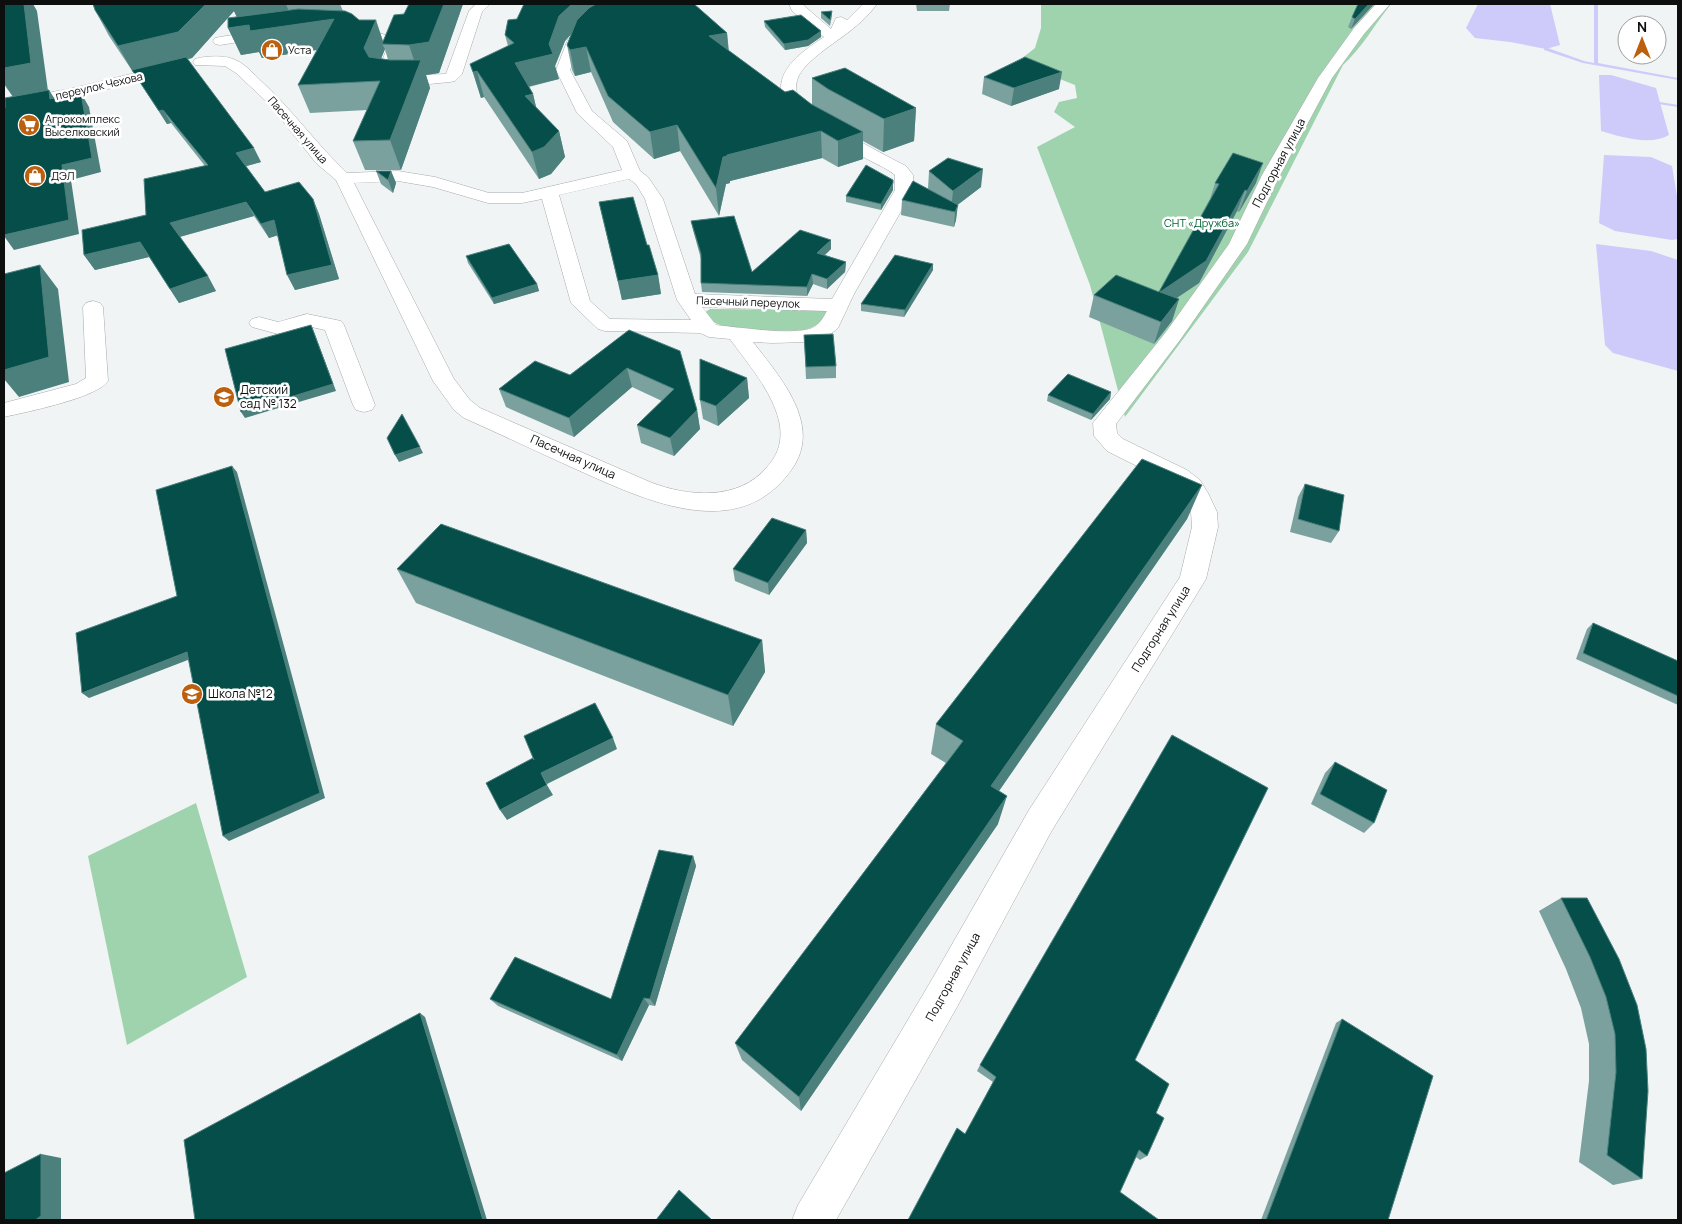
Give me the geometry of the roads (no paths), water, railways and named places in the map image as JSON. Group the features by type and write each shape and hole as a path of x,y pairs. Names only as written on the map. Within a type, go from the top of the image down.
{"street":[{"path":"333,31 380,36 394,44 395,49 383,76 386,80 398,82 441,79 455,74 476,11 483,4"},
{"name":"Пасечный переулок","path":"625,4 587,28 574,42 563,70 585,113 621,145 632,173 642,181 654,198 687,300 840,305"},
{"path":"796,4 797,8 834,38"},
{"path":"687,300 708,330 772,337 808,336 821,332 831,324 904,190 904,175 900,170 812,122 791,102 788,84 797,66 812,52 851,25 870,4"},
{"name":"Подгорная улица","path":"813,1220 944,994 1040,821 1193,579 1205,527 1204,512 1200,499 1191,486 1178,476 1115,445 1106,436 1104,423 1173,336 1238,244 1272,175 1325,78 1359,32 1383,4"},
{"path":"834,38 845,12"},
{"path":"200,62 241,21"},
{"path":"220,41 284,31"},
{"name":"переулок Чехова","path":"4,106 101,86 200,62"},
{"name":"Пасечная улица","path":"200,62 228,62 241,70 274,101 322,159 343,178 444,381 462,405 472,413 662,496 698,503 728,500 756,492 776,475 790,452 792,434 790,418 778,394 737,334"},
{"path":"343,178 398,176 434,182 488,198 522,198 632,173"},
{"path":"549,192 581,303 605,325 706,327"},
{"path":"4,410 84,389 97,381 93,307"},
{"path":"259,323 278,328 307,320 334,326 364,405"}],"water":[{"path":"1478,4 1550,4 1560,45 1546,49 1475,38 1466,28"},
{"path":"1599,75 1611,75 1656,88 1669,135 1653,140 1644,140 1626,138 1601,131"},
{"path":"1604,155 1651,157 1672,166 1678,202 1678,239 1672,240 1615,231 1599,223"},
{"path":"1596,244 1651,251 1678,260 1678,371 1613,353 1605,345"}],"waterway":[{"path":"1596,4 1596,64"},
{"path":"1546,49 1583,62 1678,79"},
{"path":"1660,103 1678,106"}],"place":[{"name":"Уста","path":"272,50"},
{"name":"Агрокомплекс Выселковский","path":"29,125"},
{"name":"ДЭЛ","path":"35,176"},
{"name":"Детский сад № 132","path":"224,397"},
{"name":"Школа №12","path":"192,694"}],"park label":[{"name":"СНТ «Дружба»","path":"1202,223"}]}
